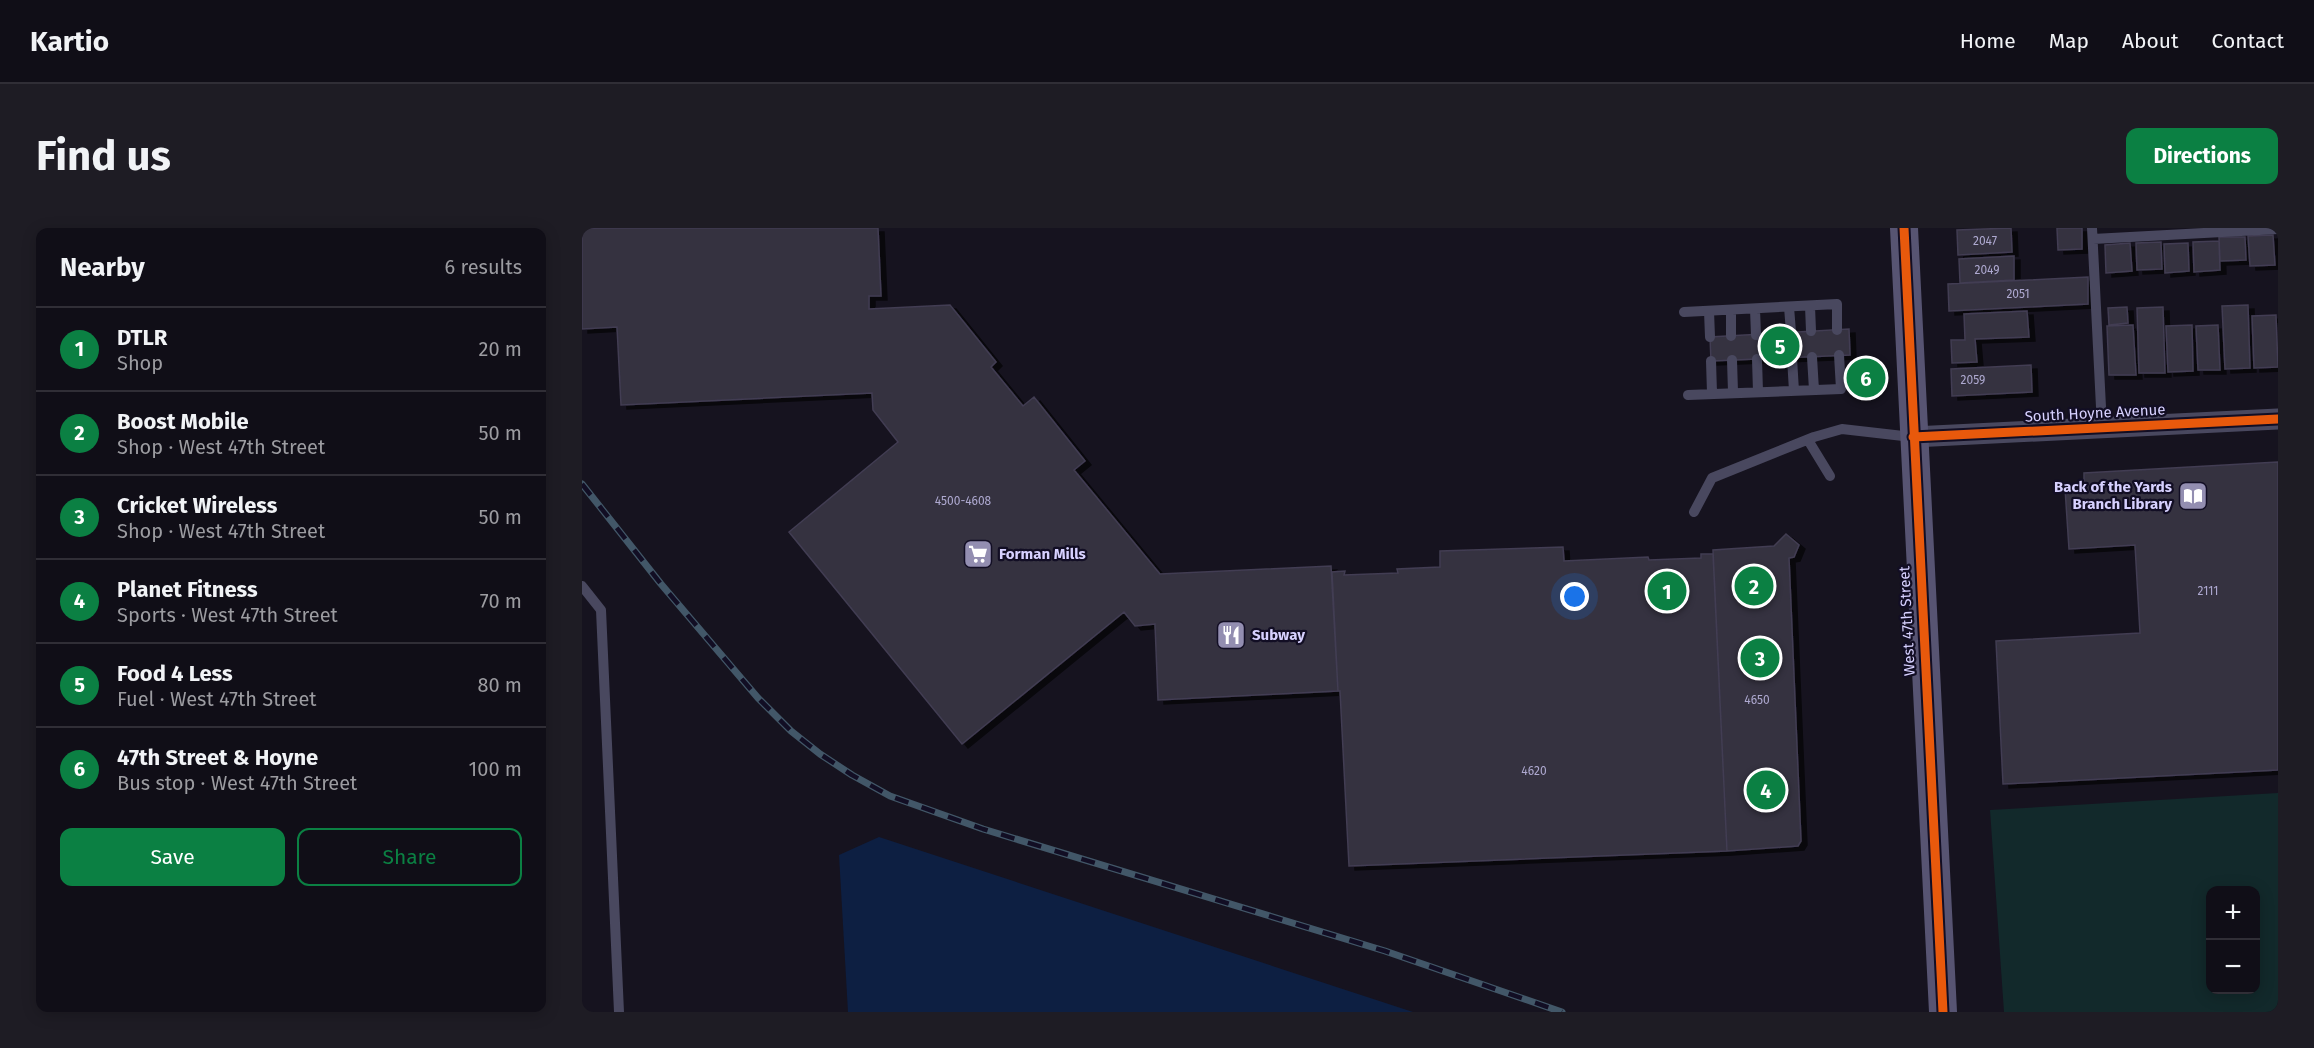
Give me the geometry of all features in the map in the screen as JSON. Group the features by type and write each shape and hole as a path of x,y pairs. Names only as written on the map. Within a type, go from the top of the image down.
{"main road":[{"name":"West 47th Street","path":"1904,228 1943,1012"}],"street":[{"name":"South Hoyne Avenue","path":"1913,437 2278,419"}],"lane":[{"path":"2102,427 2093,234 2278,229"},
{"path":"1684,312 1837,304 1837,330"},
{"path":"1810,306 1811,331"},
{"path":"1789,307 1791,332"},
{"path":"1755,309 1756,334"},
{"path":"1731,310 1731,336"},
{"path":"1709,311 1710,337"},
{"path":"1688,395 1840,389 1839,355"},
{"path":"1812,357 1814,390"},
{"path":"1792,358 1794,391"},
{"path":"1757,359 1758,392"},
{"path":"1732,360 1733,392"},
{"path":"1711,362 1712,393"},
{"path":"1694,512 1712,478 1808,440 1842,429 1913,437"},
{"path":"1808,440 1830,476"},
{"path":"582,586 601,610 619,1012"}],"green space":[{"path":"2278,793 2278,1012 2004,1012 1990,810"}],"water":[{"path":"879,837 1413,1012 848,1012 839,855"}],"building":[{"path":"582,228 878,228 881,296 869,296 869,309 950,305 996,362 991,367 1023,406 1034,397 1085,461 1074,470 1160,574 1331,566 1338,691 1158,700 1155,624 1135,626 1124,612 962,744 789,532 898,442 873,410 872,393 621,405 617,327 582,329"},
{"path":"2011,228 2012,252 1958,255 1957,230"},
{"path":"2057,228 2082,228 2082,249 2058,250"},
{"path":"2273,235 2275,265 2250,266 2248,236"},
{"path":"2219,237 2245,237 2246,260 2220,261"},
{"path":"2219,241 2220,270 2194,272 2193,242"},
{"path":"2161,242 2162,269 2137,270 2136,243"},
{"path":"2130,243 2132,271 2106,273 2105,245"},
{"path":"2188,243 2189,271 2165,273 2164,244"},
{"path":"2014,256 2014,280 1960,283 1959,259"},
{"path":"2088,277 2088,304 1949,311 1948,284"},
{"path":"2248,305 2250,368 2225,369 2222,306"},
{"path":"2127,307 2128,323 2109,325 2108,308"},
{"path":"2163,307 2165,373 2139,373 2137,308"},
{"path":"2027,311 2029,337 1975,339 1977,362 1952,363 1951,340 1965,340 1964,314"},
{"path":"2276,315 2278,367 2254,368 2252,316"},
{"path":"2133,325 2136,375 2109,375 2107,326"},
{"path":"2192,325 2193,371 2168,372 2166,326"},
{"path":"2218,325 2220,370 2198,370 2196,326"},
{"path":"1849,329 1850,355 1711,361 1710,337"},
{"path":"2031,365 2032,392 1952,396 1951,369"},
{"path":"2278,462 2278,770 2003,784 1996,641 2140,633 2135,545 2069,549 2065,488 2084,487 2084,473"},
{"path":"1786,534 1799,545 1794,557 1789,558 1801,841 1798,846 1727,851 1713,550 1774,546"},
{"path":"1563,547 1564,561 1648,557 1649,560 1701,558 1701,554 1713,554 1727,851 1349,866 1332,572 1345,571 1344,575 1398,573 1397,569 1440,567 1440,551"}],"railway":[{"path":"582,484 661,584 758,698 791,731 820,754 890,796 983,829 1385,951 1562,1012"}],"cycle path":[{"path":"1904,228 1943,1012"},
{"path":"1913,437 2278,419"}],"place":[{"name":"Food 4 Less","path":"1780,346"},
{"name":"47th Street & Hoyne","path":"1866,378"},
{"name":"Back of the Yards Branch Library","path":"2193,496"},
{"name":"Forman Mills","path":"978,554"},
{"name":"Boost Mobile","path":"1754,586"},
{"name":"DTLR","path":"1667,591"},
{"name":"Subway","path":"1231,635"},
{"name":"Cricket Wireless","path":"1760,658"},
{"name":"Planet Fitness","path":"1766,790"}]}
